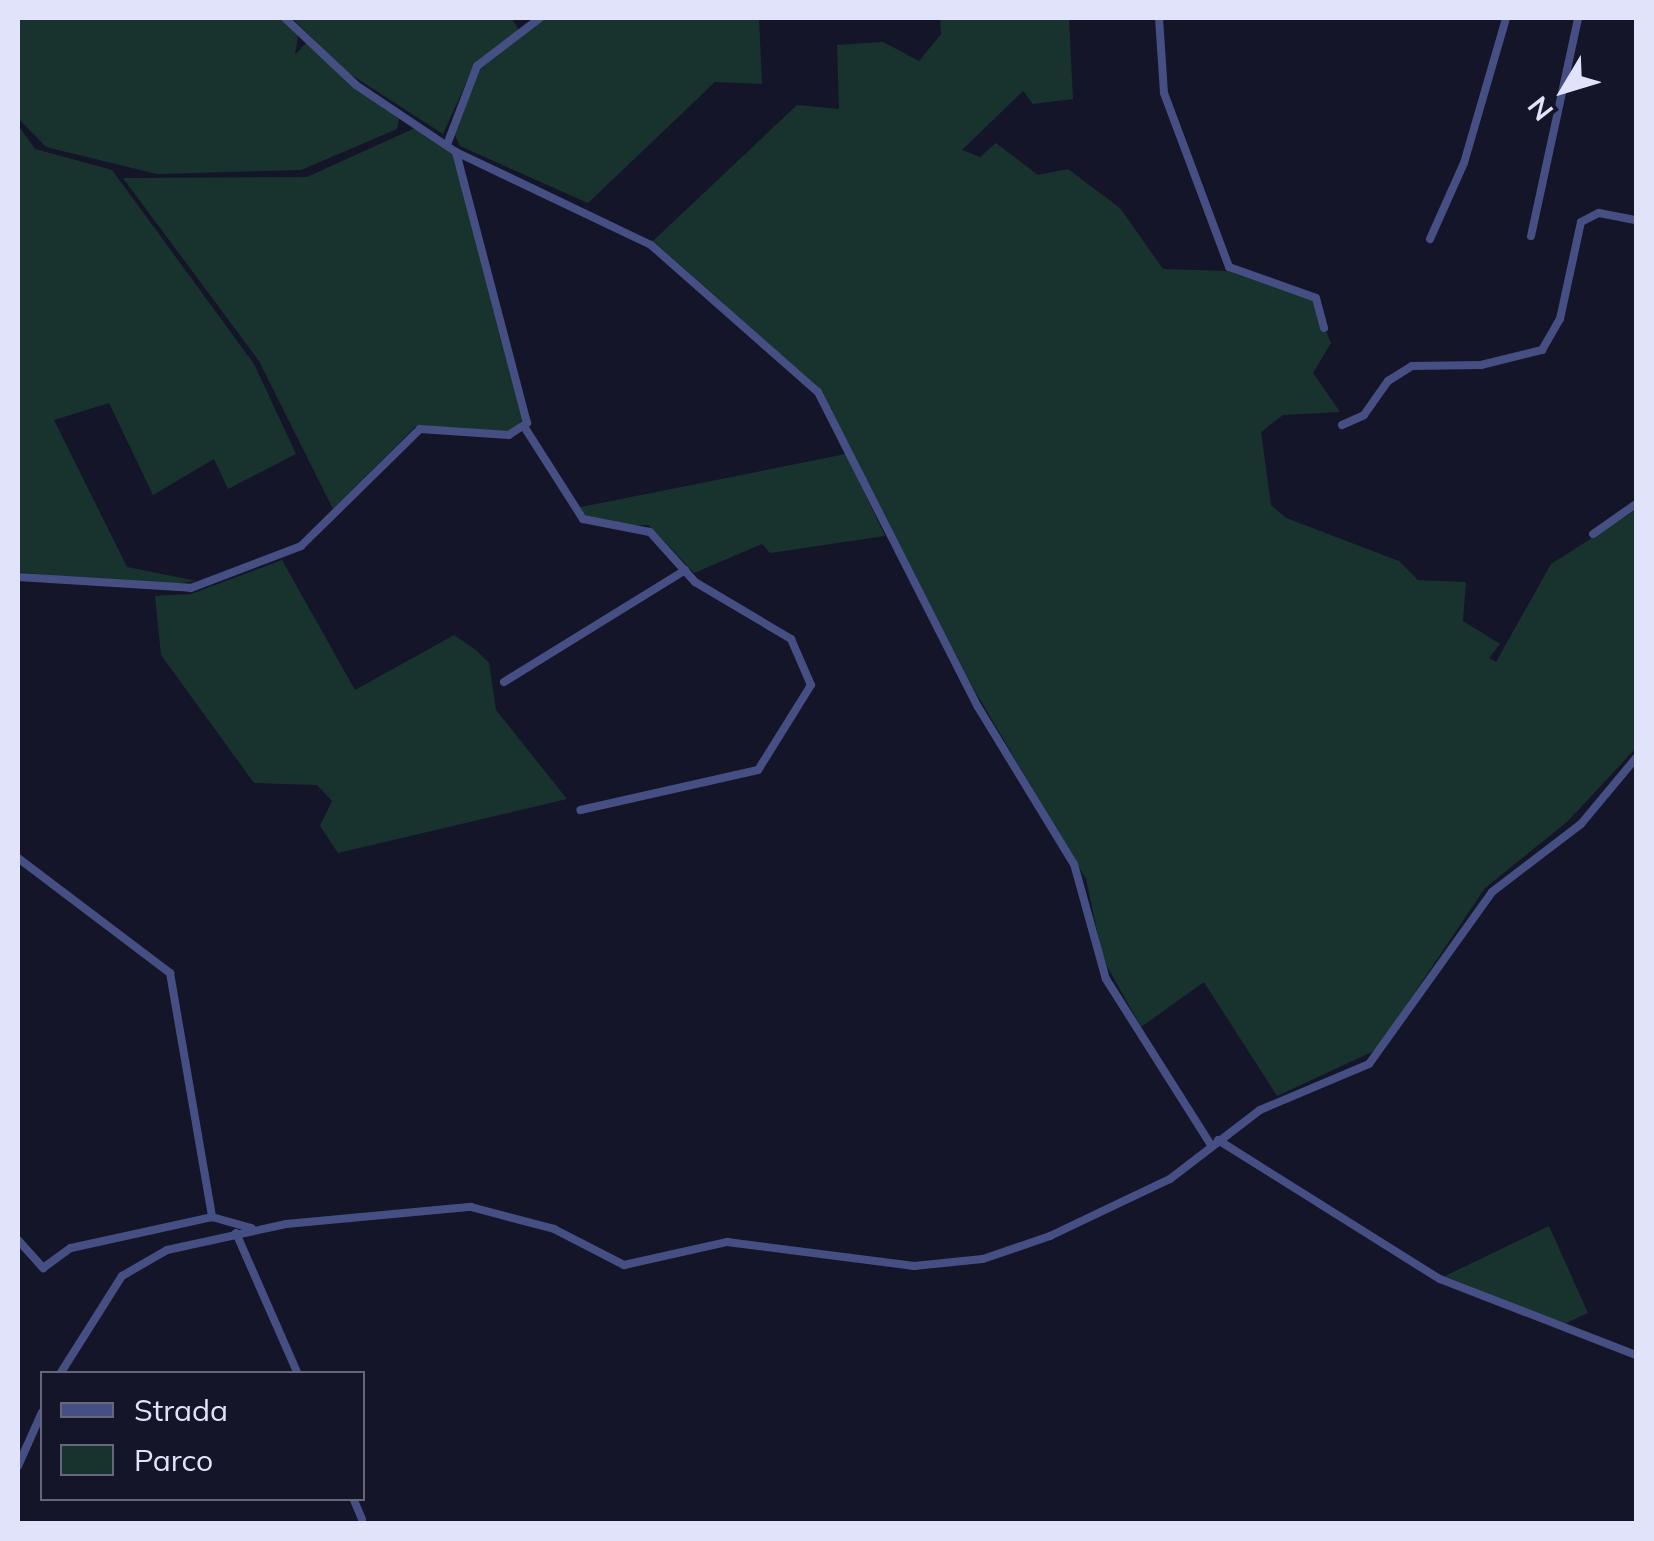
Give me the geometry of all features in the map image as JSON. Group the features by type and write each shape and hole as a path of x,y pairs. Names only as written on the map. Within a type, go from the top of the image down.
{"street":[{"path":"285,18 356,85 448,142 456,152 510,334 524,428 584,519 650,532 684,570 797,646 810,698 758,770 580,810"},
{"path":"448,142 477,66 540,18"},
{"path":"1158,18 1164,93 1229,266 1316,298 1324,328"},
{"path":"1430,239 1464,163 1506,18"},
{"path":"1531,236 1578,18"},
{"path":"456,152 637,235 818,392 978,706 1074,864 1106,979 1214,1143 1440,1278 1636,1355"},
{"path":"1342,424 1364,415 1412,366 1481,365 1542,350 1560,319 1582,222 1600,213 1636,220"},
{"path":"18,577 191,588 301,546 420,429 508,436 524,428"},
{"path":"1593,534 1636,504"},
{"path":"504,682 684,570"},
{"path":"62,1371 122,1276 166,1250 256,1229 472,1208 554,1229 624,1265 727,1242 914,1266 984,1259 1050,1236 1170,1179 1214,1143 1384,1050 1492,892 1581,824 1636,758"},
{"path":"18,858 170,974 212,1217"},
{"path":"18,1240 44,1268 72,1248 212,1217 256,1229"},
{"path":"236,1233 297,1371"},
{"path":"18,1466 40,1416"},
{"path":"354,1501 362,1519"}],"green space":[{"path":"18,18 280,18 298,36 295,55 306,43 399,119 397,129 301,170 157,174 46,147 18,118"},
{"path":"292,18 511,18 520,31 475,63 443,134 347,72"},
{"path":"545,18 759,18 762,84 715,82 588,203 460,146 455,135 478,70"},
{"path":"940,18 1069,18 1073,99 1033,104 1023,91 962,150 980,157 996,143 1038,175 1068,169 1120,208 1163,269 1227,271 1313,300 1331,343 1313,373 1340,412 1283,415 1261,432 1271,505 1286,518 1399,561 1418,580 1466,582 1463,621 1500,644 1489,658 1496,662 1551,564 1636,510 1636,748 1568,821 1485,888 1376,1050 1277,1096 1204,982 1141,1027 1103,959 1086,879 972,686 821,390 653,241 797,105 839,109 837,45 883,42 919,61 941,34"},
{"path":"18,125 35,149 112,170 254,364 296,454 228,489 214,459 153,495 109,403 54,420 127,567 197,581 156,586 18,572"},
{"path":"415,128 453,155 524,419 507,433 415,427 333,509 259,361 123,178 307,177"},
{"path":"846,454 885,536 770,553 762,544 694,573 649,525 600,526 576,508"},
{"path":"282,560 355,690 454,635 477,651 489,663 496,710 567,799 338,853 320,826 332,801 317,785 254,783 161,655 155,596 191,594"},
{"path":"1549,1226 1588,1313 1564,1324 1445,1276"}]}
